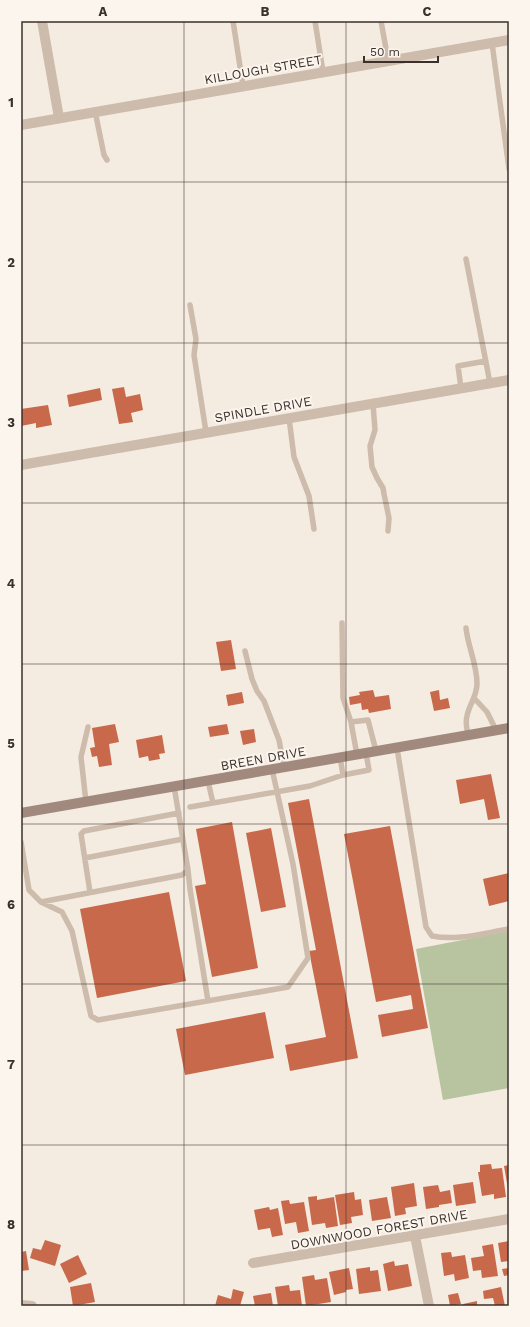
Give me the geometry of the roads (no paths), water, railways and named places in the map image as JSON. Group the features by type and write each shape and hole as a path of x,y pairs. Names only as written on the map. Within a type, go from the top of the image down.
{"street":[{"path":"42,21 59,118"},
{"name":"KILLOUGH STREET","path":"21,124 509,40"},
{"name":"SPINDLE DRIVE","path":"21,465 509,380"},
{"name":"BREEN DRIVE","path":"21,813 509,728"},
{"name":"DOWNWOOD FOREST DRIVE","path":"253,1263 509,1219"},
{"path":"415,1236 429,1306"},
{"path":"21,1305 32,1306"}],"lane":[{"path":"233,21 243,86"},
{"path":"315,21 323,72"},
{"path":"381,21 388,60"},
{"path":"492,43 509,169"},
{"path":"95,111 104,155 107,160"},
{"path":"466,259 490,383"},
{"path":"190,305 196,339 194,355 206,432"},
{"path":"462,388 458,366 486,361"},
{"path":"373,404 375,430 370,446 372,467 383,488 389,518 388,531"},
{"path":"289,418 294,457 309,496 314,528"},
{"path":"190,807 310,786 343,775 368,770 361,754 343,698 342,623"},
{"path":"466,628 477,677 474,698 467,716 468,735"},
{"path":"244,651 252,679 257,691 264,701 279,740 284,767"},
{"path":"474,698 487,712 496,730"},
{"path":"351,722 368,720 376,751"},
{"path":"86,802 80,757 88,727"},
{"path":"397,748 426,927 432,936 444,939 509,929"},
{"path":"340,758 343,775"},
{"path":"21,842 29,890 41,902 62,912 72,931 91,1016 98,1020 288,987 308,958 293,864 272,769"},
{"path":"208,781 213,803"},
{"path":"174,786 208,1001"},
{"path":"90,892 81,834 84,831 179,813"},
{"path":"85,858 183,839"},
{"path":"41,902 182,875 188,870"}]}
